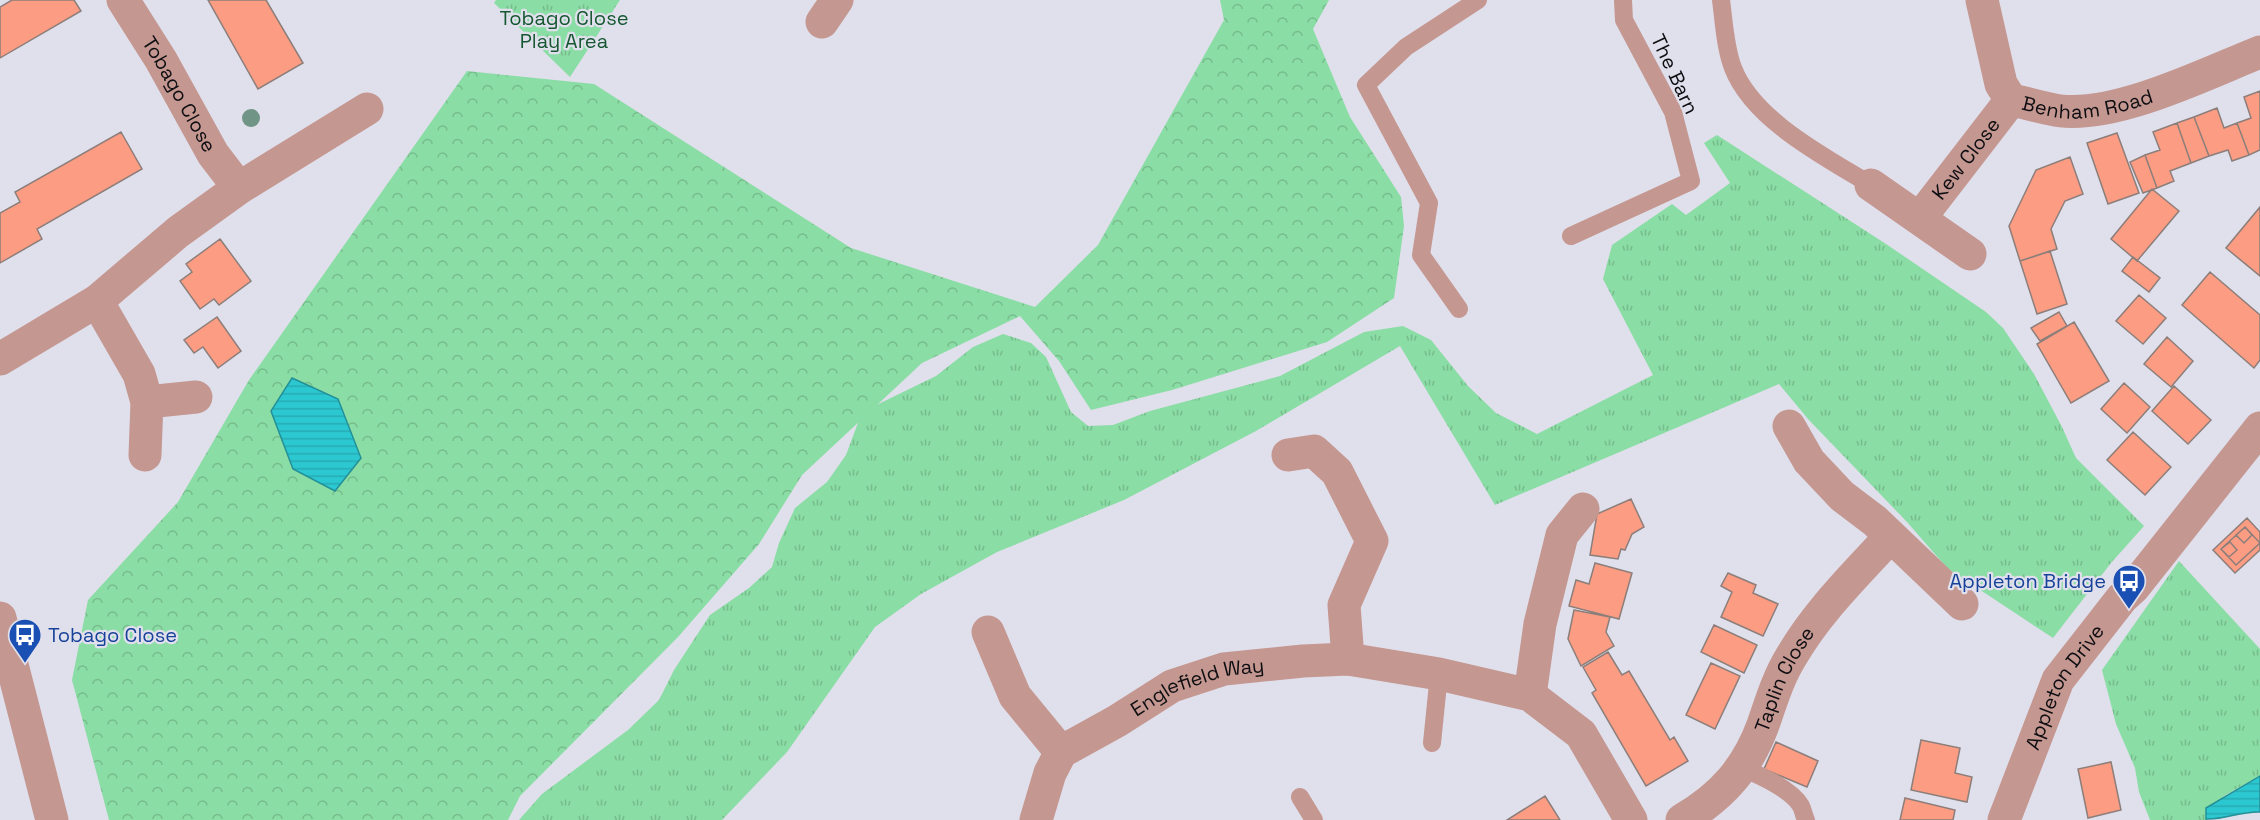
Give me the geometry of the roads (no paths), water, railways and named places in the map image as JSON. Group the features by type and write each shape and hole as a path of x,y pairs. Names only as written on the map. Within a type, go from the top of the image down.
{"street":[{"name":"Tobago Close","path":"123,0 161,60 213,154 239,188"},
{"name":"Benham Road","path":"1982,0 2001,84 2011,100 2063,111 2094,110 2130,103 2260,52"},
{"name":"Kew Close","path":"1920,218 2011,100"},
{"path":"0,359 97,302 178,232 239,188 367,109"},
{"name":"Kew Close","path":"1871,184 1970,254"},
{"path":"97,302 139,374 147,402 145,455"},
{"path":"147,402 196,398"},
{"path":"1789,426 1809,461 1842,496 1875,521 1962,604"},
{"name":"Appleton Drive","path":"2004,820 2058,680 2260,428"},
{"path":"1288,455 1314,451 1337,472 1372,541 1344,605 1348,659"},
{"path":"1530,695 1540,624 1562,535 1583,509"},
{"name":"Taplin Close","path":"1682,820 1696,812 1731,783 1742,768 1790,657 1819,615 1890,537"},
{"path":"0,618 52,820"},
{"path":"988,632 1015,696 1061,752 1050,773 1036,820"},
{"name":"Englefield Way","path":"1061,752 1117,722 1172,686 1224,669 1348,659 1439,674 1530,695 1581,734 1631,820"}],"lane":[{"path":"1460,309 1420,255 1429,203 1366,85 1406,47 1478,0"},
{"name":"The Barn","path":"1571,236 1691,181 1672,112 1624,20 1623,0"},
{"path":"1721,0 1725,37 1733,68 1751,100 1798,140 1871,184"},
{"path":"1432,743 1439,674"},
{"path":"1742,768 1766,777 1781,788 1801,805 1806,820"},
{"path":"1300,797 1314,820"}],"water":[{"path":"292,378 338,399 361,458 335,491 293,469 271,411"},
{"path":"2260,776 2260,812 2206,819 2206,808"}],"place":[{"name":"Appleton Bridge","path":"2129,610"},
{"name":"Tobago Close","path":"25,664"}],"park label":[{"name":"Tobago Close Play Area","path":"564,30"}]}
